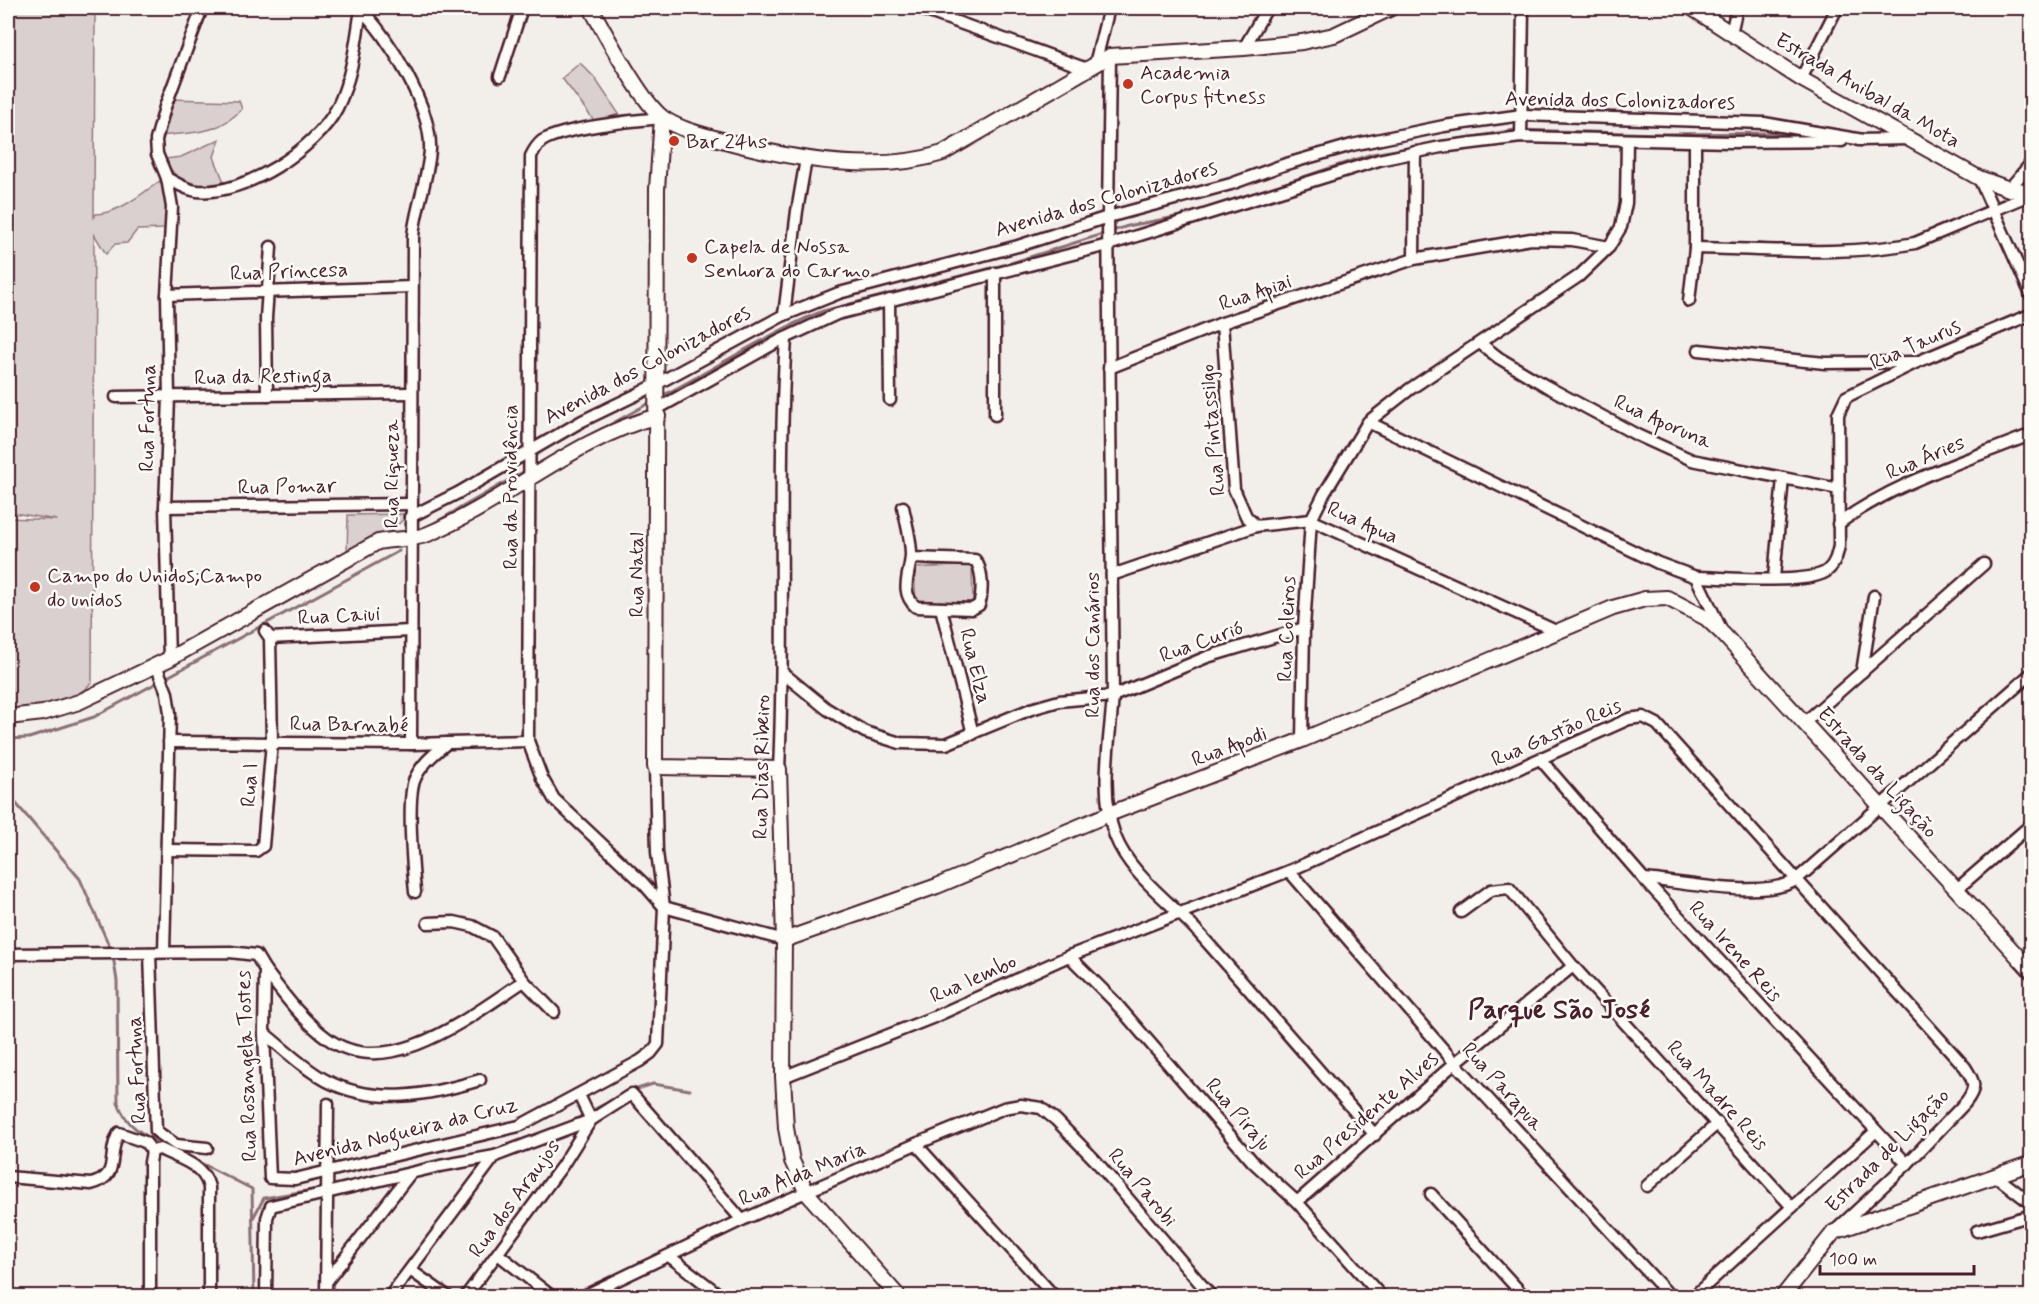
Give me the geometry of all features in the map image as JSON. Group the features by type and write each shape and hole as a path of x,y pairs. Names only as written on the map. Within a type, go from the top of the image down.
{"street":[{"name":"Rua Fortuna","path":"169,659 165,507 169,397 167,295 172,206 167,178 157,154 156,140 165,107 202,8"},
{"path":"167,178 195,191 229,188 284,162 320,135 338,107 348,78 360,8"},
{"name":"Rua Riqueza","path":"360,8 378,29 403,70 420,104 430,147 429,166 412,236 411,744"},
{"path":"591,8 608,41 662,118 696,133 806,159 903,160 923,160 943,153 1006,119 1110,56 1244,48 1334,35 1391,8"},
{"path":"918,8 934,10 1091,66"},
{"path":"1091,66 1109,8"},
{"path":"1244,48 1268,8"},
{"path":"1521,135 1523,8"},
{"name":"Estrada Anibal da Mota","path":"1692,8 1801,79 1979,178 2009,189 2031,193"},
{"path":"1731,33 1737,8"},
{"path":"1801,79 1837,8"},
{"path":"500,76 518,9"},
{"name":"Rua dos Canários","path":"1110,56 1108,241 1113,696 1107,785 1109,814 1115,837 1143,877 1178,913 1375,1135"},
{"name":"Rua Natal","path":"659,1032 664,907 657,852 656,767 657,189 662,118"},
{"name":"Rua da Providência","path":"662,118 618,122 557,136 544,140 531,156 528,741 542,778 554,799 643,883 664,907"},
{"name":"Avenida dos Colonizadores","path":"410,517 657,387 784,315 839,294 1108,220 1352,145 1444,126 1522,118 1764,123 1863,140"},
{"path":"1650,138 1651,121"},
{"name":"Avenida dos Colonizadores","path":"8,717 43,713 73,705 160,675 169,659 253,615 378,542 392,539 411,540 430,533 611,432 657,410 786,338 837,314 1195,220 1355,166 1415,152 1521,135 1627,140 1650,138 1695,142 1908,139"},
{"path":"1311,520 1368,422 1410,389 1481,344 1579,276 1609,247 1621,227 1626,203 1627,140"},
{"path":"1689,301 1695,248 1695,142"},
{"path":"1414,259 1415,152"},
{"path":"784,315 796,211 806,159"},
{"path":"2009,189 2031,162"},
{"path":"1979,178 2031,297"},
{"path":"1695,248 1866,250 1895,247 1915,243 2031,193"},
{"name":"Rua Apiai","path":"1109,368 1222,323 1414,259 1531,239 1572,240 1609,247"},
{"path":"267,395 268,290 271,247"},
{"path":"995,273 995,415"},
{"name":"Rua Princesa","path":"167,295 412,287"},
{"path":"889,300 890,400"},
{"name":"Rua Taurus","path":"1839,489 1838,414 1846,397 1917,362 2031,314"},
{"name":"Rua Pintassilgo","path":"1222,323 1234,489 1242,510 1256,526"},
{"name":"Rua Dias Ribeiro","path":"786,338 782,415 784,674 779,769 784,940 783,1077 786,1128 792,1161 807,1193 898,1296"},
{"name":"Rua Aporuna","path":"1481,344 1499,358 1556,391 1637,435 1692,460 1783,478"},
{"path":"1699,350 1825,363 1917,362"},
{"name":"Rua da Restinga","path":"116,397 410,393"},
{"path":"1368,422 1648,558 1696,577 1804,580 1828,570 1837,558 1839,489 1783,478 1774,578"},
{"name":"Rua Áries","path":"1838,524 1861,507 1902,486 2031,434"},
{"name":"Rua Pomar","path":"165,507 410,504"},
{"name":"Rua Elza","path":"903,507 911,558 905,580 911,603 916,607 972,609 980,605 982,597 979,564 975,560 911,558"},
{"name":"Rua Apua","path":"1112,575 1256,526 1311,520 1556,631"},
{"name":"Rua Coleiros","path":"1302,740 1304,628 1311,520"},
{"path":"1805,722 1984,564"},
{"path":"1696,577 1723,634"},
{"path":"1862,672 1874,596"},
{"name":"Rua Apodi","path":"784,940 937,886 1109,814 1302,740 1556,631 1645,599 1667,598 1687,606"},
{"name":"Estrada da Ligação","path":"1687,606 1706,618 1723,634 2031,972"},
{"name":"Rua Elza","path":"941,608 973,734"},
{"name":"Rua Curió","path":"784,674 827,709 865,732 900,743 933,746 946,744 1031,709 1059,701 1113,696 1207,657 1304,628"},
{"name":"Rua Caiui","path":"268,635 410,631"},
{"name":"Rua I","path":"168,850 256,851 263,846 272,742 268,635"},
{"path":"1644,879 1762,890 1786,886 1796,880 2031,673"},
{"path":"8,954 164,952 170,712 160,675"},
{"name":"Rua Gastão Reis","path":"1178,913 1288,871 1629,719 1643,717 1651,720 1965,1066"},
{"name":"Rua Barnabé","path":"169,742 411,744 528,741"},
{"path":"416,892 412,845 414,782 430,757 447,743"},
{"name":"Rua Irene Reis","path":"1541,760 1644,879 1875,1132 1907,1164"},
{"path":"656,767 779,769"},
{"path":"1956,890 2031,824"},
{"name":"Rua Parapua","path":"1288,871 1455,1063 1670,1296"},
{"name":"Rua Madre Reis","path":"1461,912 1491,890 1509,888 1573,966 1792,1207"},
{"path":"664,907 784,940"},
{"name":"Rua Iembo","path":"783,1077 934,1017 1069,956 1178,913"},
{"path":"428,923 454,922 472,926 493,937 525,981 554,1012"},
{"name":"Rua Rosangela Tostes","path":"164,952 230,952 256,955 265,970 264,1033 270,1178"},
{"name":"Rua Fortuna","path":"150,953 156,1131 176,1144 207,1148"},
{"name":"Rua Piraju","path":"1069,956 1113,1000 1253,1162 1297,1202 1382,1296"},
{"name":"Rua Presidente Alves","path":"1297,1202 1455,1063 1573,966"},
{"path":"265,970 292,1006 328,1039 350,1051 384,1053 422,1043 525,981"},
{"name":"Avenida Nogueira da Cruz","path":"270,1178 295,1179 329,1172 519,1126 580,1097 651,1053 658,1044 659,1032"},
{"path":"264,1033 327,1081 365,1093 386,1096 425,1094 480,1080"},
{"name":"Estrada de Ligação","path":"1783,1296 1834,1232 1907,1164 1973,1092 1974,1080 1965,1066"},
{"name":"Avenida Nogueira da Cruz","path":"267,1296 267,1211 276,1204 495,1156 590,1117 632,1094 742,1220"},
{"path":"580,1097 590,1117"},
{"path":"326,1296 329,1193 328,1104"},
{"name":"Rua Alda Maria","path":"584,1296 742,1220 916,1144 1004,1108 1021,1105 1041,1108"},
{"name":"Rua Parobi","path":"1041,1108 1095,1160 1211,1296"},
{"name":"Rua dos Araujos","path":"466,1296 562,1166 590,1117"},
{"path":"1647,1186 1718,1123"},
{"path":"1694,1296 1875,1132"},
{"path":"8,1177 91,1184 102,1182 110,1173 119,1133 145,1142 152,1151 150,1162 150,1296"},
{"path":"916,1144 1054,1296"},
{"path":"152,1151 160,1149 200,1168 207,1178 209,1186 209,1296"},
{"path":"390,1296 495,1156"},
{"name":"Estrada de Ligação","path":"1834,1232 1997,1177 2031,1163"},
{"path":"327,1281 410,1174"},
{"path":"1997,1177 2031,1204"},
{"path":"1431,1194 1524,1296"},
{"path":"1977,1231 2031,1215"},
{"path":"498,1254 551,1296"},
{"path":"669,1256 721,1296"},
{"path":"410,1270 447,1296"}],"shaded area":[{"path":"8,8 95,8 94,217 96,214 123,206 163,179 167,221 164,229 137,230 127,243 115,244 106,254 94,234 92,682 84,690 64,701 8,710 8,518 57,520 8,512"},
{"path":"580,63 594,77 619,114 595,122 562,78"},
{"path":"171,99 239,101 242,109 214,128 194,133 160,136"},
{"path":"220,139 214,157 224,182 215,187 206,189 190,186 175,175 165,159 181,157"},
{"path":"403,514 403,520 388,533 347,553 348,515"},
{"path":"972,565 973,602 916,604 914,568"}],"waterway":[{"path":"1241,198 1372,154 1515,130 1660,134 1782,133"},
{"path":"660,397 781,330 823,311 1011,263 1128,226 1186,215"},
{"path":"568,448 651,402"},
{"path":"531,468 554,455"},
{"path":"424,529 525,471"},
{"path":"8,739 29,738 94,717 399,551"},
{"path":"8,794 80,879 111,950"},
{"path":"113,956 117,981 118,1103 127,1120 140,1132 175,1150"},
{"path":"631,1091 653,1084 690,1090"},
{"path":"591,1111 622,1095"},
{"path":"567,1124 585,1114"},
{"path":"191,1158 252,1189 254,1296"},
{"path":"253,1218 264,1198 324,1188"}],"place":[{"name":"Academia Corpus fitness","path":"1128,84"},
{"name":"Bar 24hs","path":"674,141"},
{"name":"Capela de Nossa Senhora do Carmo","path":"692,258"},
{"name":"Campo do Unidos;Campo do unidos","path":"35,587"}],"district":[{"name":"Parque São José","path":"1559,1009"}]}
